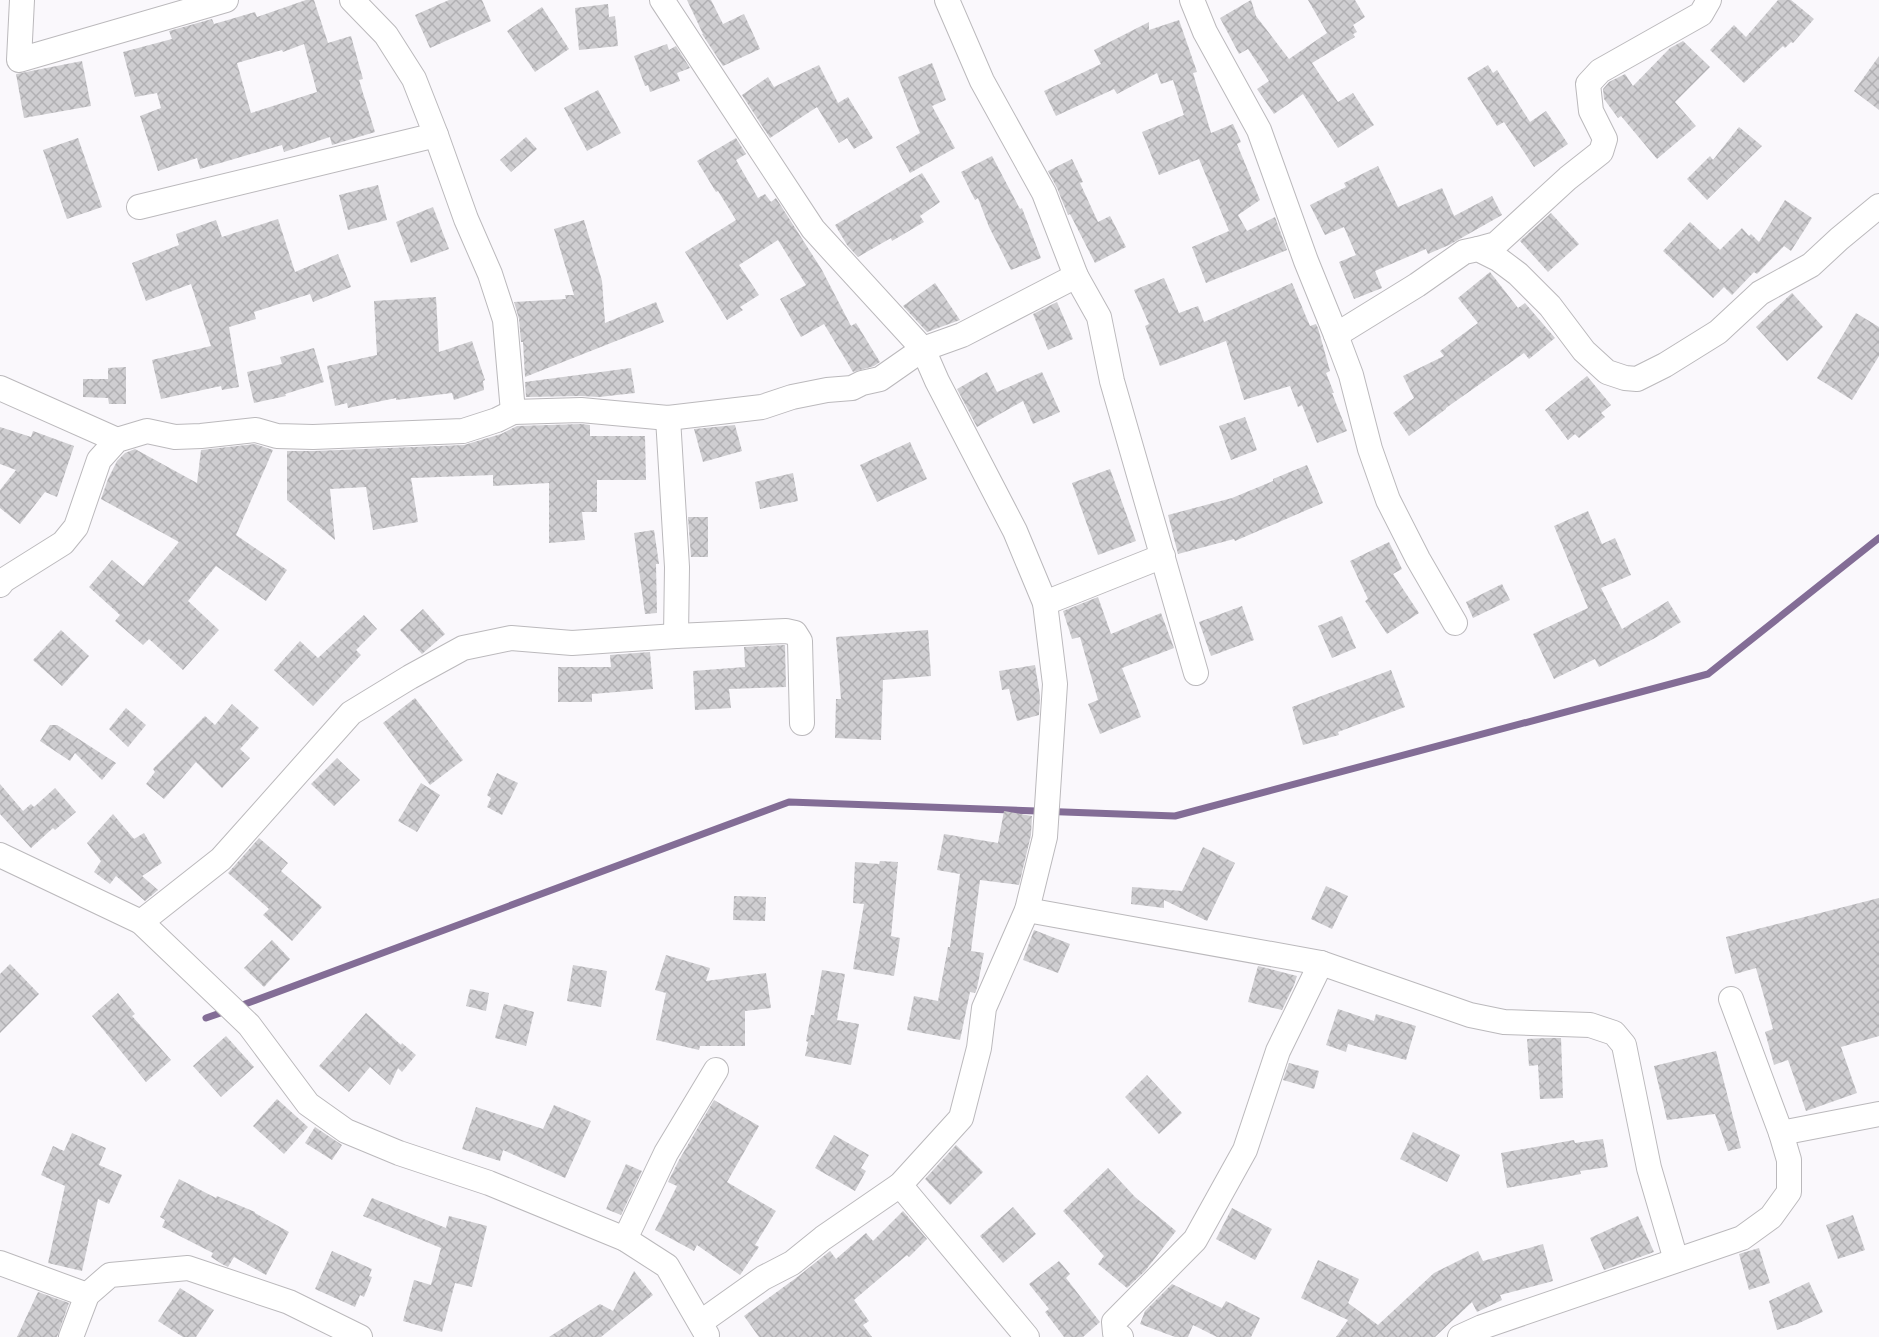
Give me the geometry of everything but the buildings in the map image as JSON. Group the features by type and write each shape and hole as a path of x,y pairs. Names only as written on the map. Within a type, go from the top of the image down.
{"street":[{"path":"22,0 19,60 226,0"},
{"path":"352,0 386,34 414,79 436,135 466,219 490,274 505,320 513,412"},
{"path":"0,855 141,922 249,1025 308,1104 346,1131 399,1153 489,1183 625,1239 668,1266 705,1330 763,1278 792,1263 900,1185 961,1118 979,1048 984,1008 1027,910 1045,837 1055,684 1045,603 1015,531 937,381 923,349 813,229 662,0"},
{"path":"947,0 982,81 1044,192 1076,276 1099,317 1112,381 1197,673"},
{"path":"1192,0 1205,33 1259,130 1306,261 1351,375 1370,449 1388,500 1418,559 1455,623"},
{"path":"1336,335 1417,285 1464,252 1496,244 1568,178 1601,152 1605,139 1590,111 1588,84 1600,71 1701,14 1709,0"},
{"path":"139,207 436,135"},
{"path":"1478,249 1518,274 1550,306 1584,351 1607,372 1637,379 1665,365 1718,332 1760,293 1811,265 1879,206"},
{"path":"0,585 4,580 63,543 76,527 99,460 117,440 147,431 175,437 256,430 277,436 313,437 463,431 513,412 581,410 668,418 762,407 792,397 852,388 880,379 923,349 962,335 1076,276"},
{"path":"0,388 117,440"},
{"path":"668,418 677,567 676,636"},
{"path":"1045,603 1163,556"},
{"path":"141,922 221,859 351,713 463,648 511,638 572,643 786,631 795,633 800,641 802,723"},
{"path":"1027,910 1321,963 1470,1015 1504,1022 1590,1025 1614,1033 1624,1045 1649,1168 1676,1260"},
{"path":"1121,1337 1115,1333 1114,1322 1195,1240 1245,1150 1278,1052 1321,963"},
{"path":"1460,1337 1482,1327 1742,1238 1771,1217 1789,1192 1789,1160 1731,999"},
{"path":"625,1239 666,1153 717,1070"},
{"path":"1781,1133 1879,1114"},
{"path":"900,1185 1027,1337"},
{"path":"0,1263 87,1295"},
{"path":"71,1337 87,1295 110,1275 188,1268 290,1302 360,1337"}],"waterway":[{"path":"237,1007 789,802 1175,816 1708,674 1879,538"},
{"path":"206,1018 226,1011"}]}
